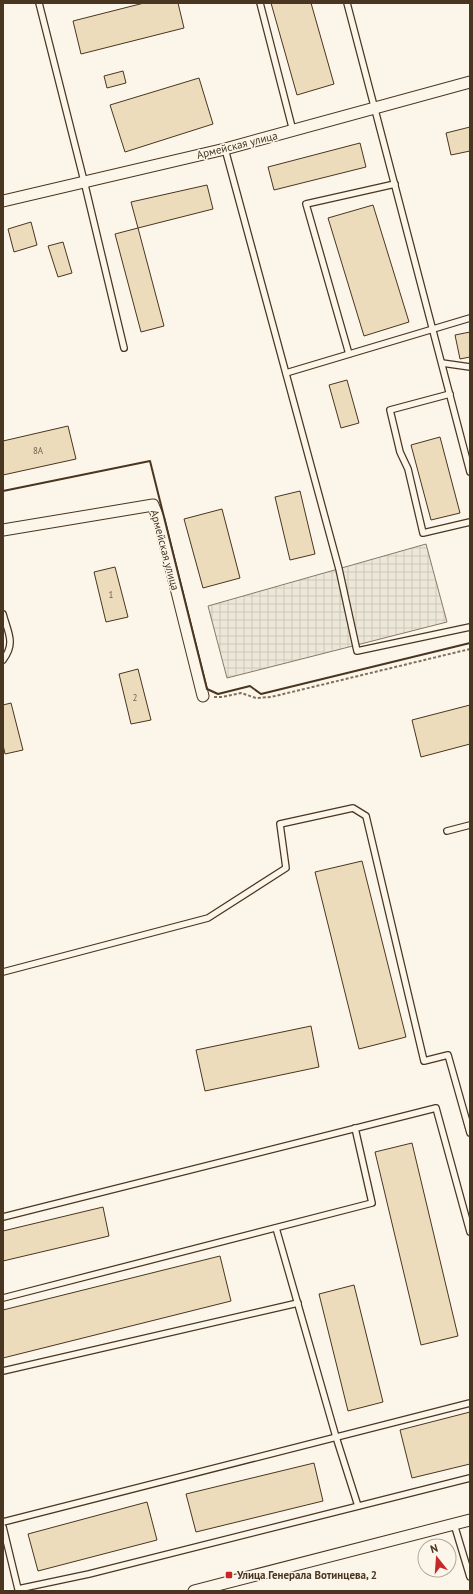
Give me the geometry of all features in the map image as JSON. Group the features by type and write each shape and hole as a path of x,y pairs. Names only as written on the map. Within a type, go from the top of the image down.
{"street":[{"name":"Армейская улица","path":"3,202 84,181 225,149 470,82"},
{"name":"Армейская улица","path":"3,530 153,505 159,520 203,696"},
{"path":"194,1591 232,1586 470,1520"}],"lane":[{"path":"38,3 84,181 124,348"},
{"path":"260,3 293,131"},
{"path":"348,3 470,472"},
{"path":"225,149 339,569 357,651 470,626"},
{"path":"349,354 306,204 395,184"},
{"path":"286,373 470,318"},
{"path":"442,363 470,367"},
{"path":"450,394 390,410 400,452 408,469 423,533 470,522"},
{"path":"3,614 11,645 9,653 3,660"},
{"path":"3,972 208,918 286,868 280,824 353,808 366,816 424,1061 448,1056 470,1134"},
{"path":"447,831 470,825"},
{"path":"3,1217 436,1108 470,1232"},
{"path":"3,1298 372,1203 355,1128"},
{"path":"276,1228 336,1437 358,1506"},
{"path":"3,1371 298,1303"},
{"path":"3,1522 470,1403"},
{"path":"3,1527 18,1589 89,1574 470,1478"},
{"path":"454,1524 470,1577"}],"path":[{"path":"203,696 222,697 241,693 256,698 271,697 470,649"}],"shaded area":[{"path":"426,544 447,622 227,678 208,606"}],"building":[{"path":"144,3 178,3 184,28 81,54 73,21"},
{"path":"271,3 311,3 334,84 297,95"},
{"path":"123,71 126,83 107,88 104,76"},
{"path":"199,78 213,124 125,152 110,105"},
{"path":"470,127 470,151 451,155 446,133"},
{"path":"360,143 366,167 274,190 268,167"},
{"path":"207,185 213,209 138,228 131,202"},
{"path":"373,205 409,322 364,336 328,218"},
{"path":"31,222 37,245 14,252 8,229"},
{"path":"138,228 164,326 141,332 115,234"},
{"path":"63,242 72,273 58,277 48,246"},
{"path":"470,332 470,357 460,359 455,335"},
{"path":"347,380 359,423 341,428 329,385"},
{"path":"68,426 76,459 3,475 3,441"},
{"path":"440,437 460,513 431,520 411,445"},
{"path":"300,491 315,554 290,560 275,497"},
{"path":"222,509 240,578 203,588 184,519"},
{"path":"115,567 128,617 106,622 94,572"},
{"path":"138,669 151,720 131,724 119,674"},
{"path":"11,703 23,750 5,754 3,745 3,705"},
{"path":"470,705 470,744 421,757 412,720"},
{"path":"362,861 406,1037 359,1049 315,872"},
{"path":"311,1026 319,1067 205,1091 196,1050"},
{"path":"412,1143 458,1336 421,1345 375,1152"},
{"path":"103,1207 109,1236 3,1261 3,1231"},
{"path":"220,1256 231,1301 3,1358 3,1310"},
{"path":"354,1285 383,1402 348,1411 319,1294"},
{"path":"470,1412 470,1464 412,1478 400,1430"},
{"path":"314,1463 323,1501 196,1532 186,1494"},
{"path":"147,1502 157,1540 38,1571 28,1534"}],"wall":[{"path":"3,491 150,461 207,689 218,694 250,686 261,694 470,643"}],"place":[{"name":"Улица Генерала Вотинцева, 2","path":"229,1575"}]}
